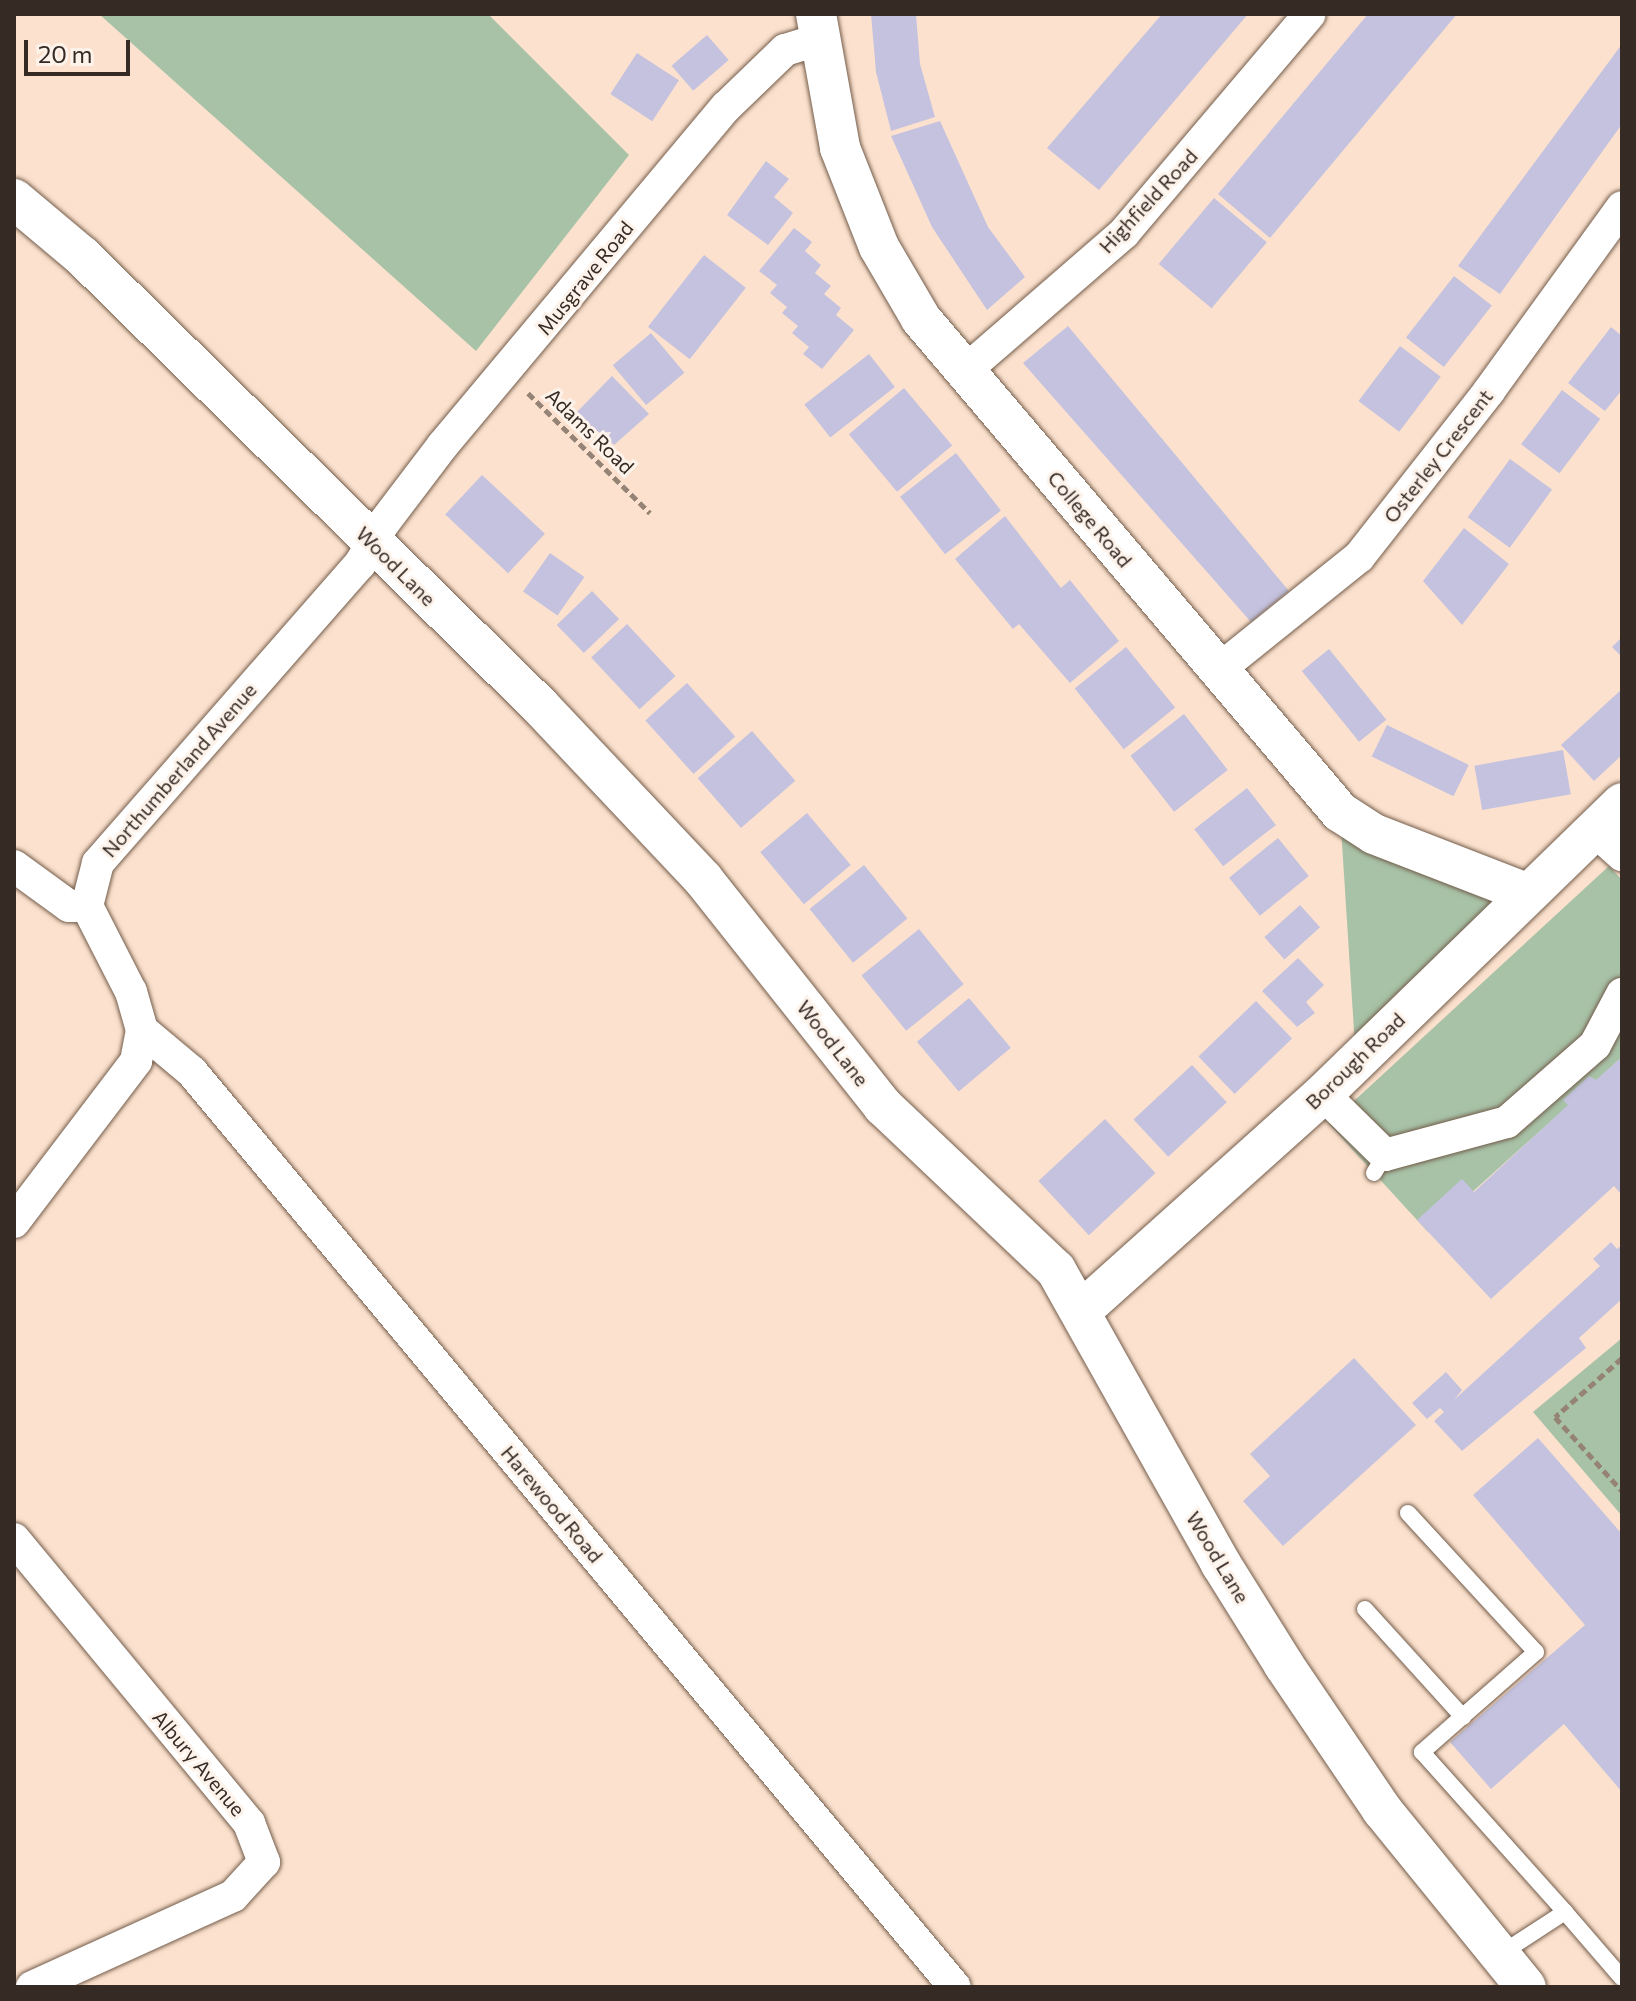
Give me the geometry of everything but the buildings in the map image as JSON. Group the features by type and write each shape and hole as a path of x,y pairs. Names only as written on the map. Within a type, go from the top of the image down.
{"street":[{"name":"Highfield Road","path":"966,370 1124,233 1310,14"},
{"name":"College Road","path":"817,27 840,148 879,247 921,319 1217,671 1340,812 1374,834 1526,893"},
{"name":"Musgrave Road","path":"372,542 443,445 507,373 726,107 785,50 817,27"},
{"name":"Wood Lane","path":"14,199 82,256 540,706 703,879 883,1106 1056,1270 1221,1564 1284,1665 1382,1810 1526,1987"},
{"name":"Osterley Crescent","path":"1217,671 1359,557 1489,391 1622,207"},
{"name":"Northumberland Avenue","path":"87,906 98,863 360,564 372,542"},
{"name":"Borough Road","path":"1081,1311 1323,1094 1526,893 1613,829"},
{"path":"14,866 69,906 87,906 131,992 142,1030 136,1061 14,1222"},
{"path":"1323,1094 1380,1164 1507,1122 1595,1045 1622,994"},
{"name":"Harewood Road","path":"142,1030 192,1072 955,1987"},
{"name":"Albury Avenue","path":"14,1539 249,1823 264,1862 233,1896 32,1987"}],"lane":[{"path":"1408,1513 1536,1652 1422,1752 1622,1978"},
{"path":"1365,1609 1463,1717"},
{"path":"1498,1956 1565,1912"}],"path":[{"name":"Adams Road","path":"507,373 650,513"},
{"path":"1622,1358 1555,1417 1622,1491"}],"green space":[{"path":"99,14 488,14 629,155 476,351"},
{"path":"1340,812 1526,893 1356,1062"},
{"path":"1609,866 1622,880 1622,1057 1428,1232 1329,1124"},
{"path":"1622,1338 1622,1516 1533,1412"}]}
